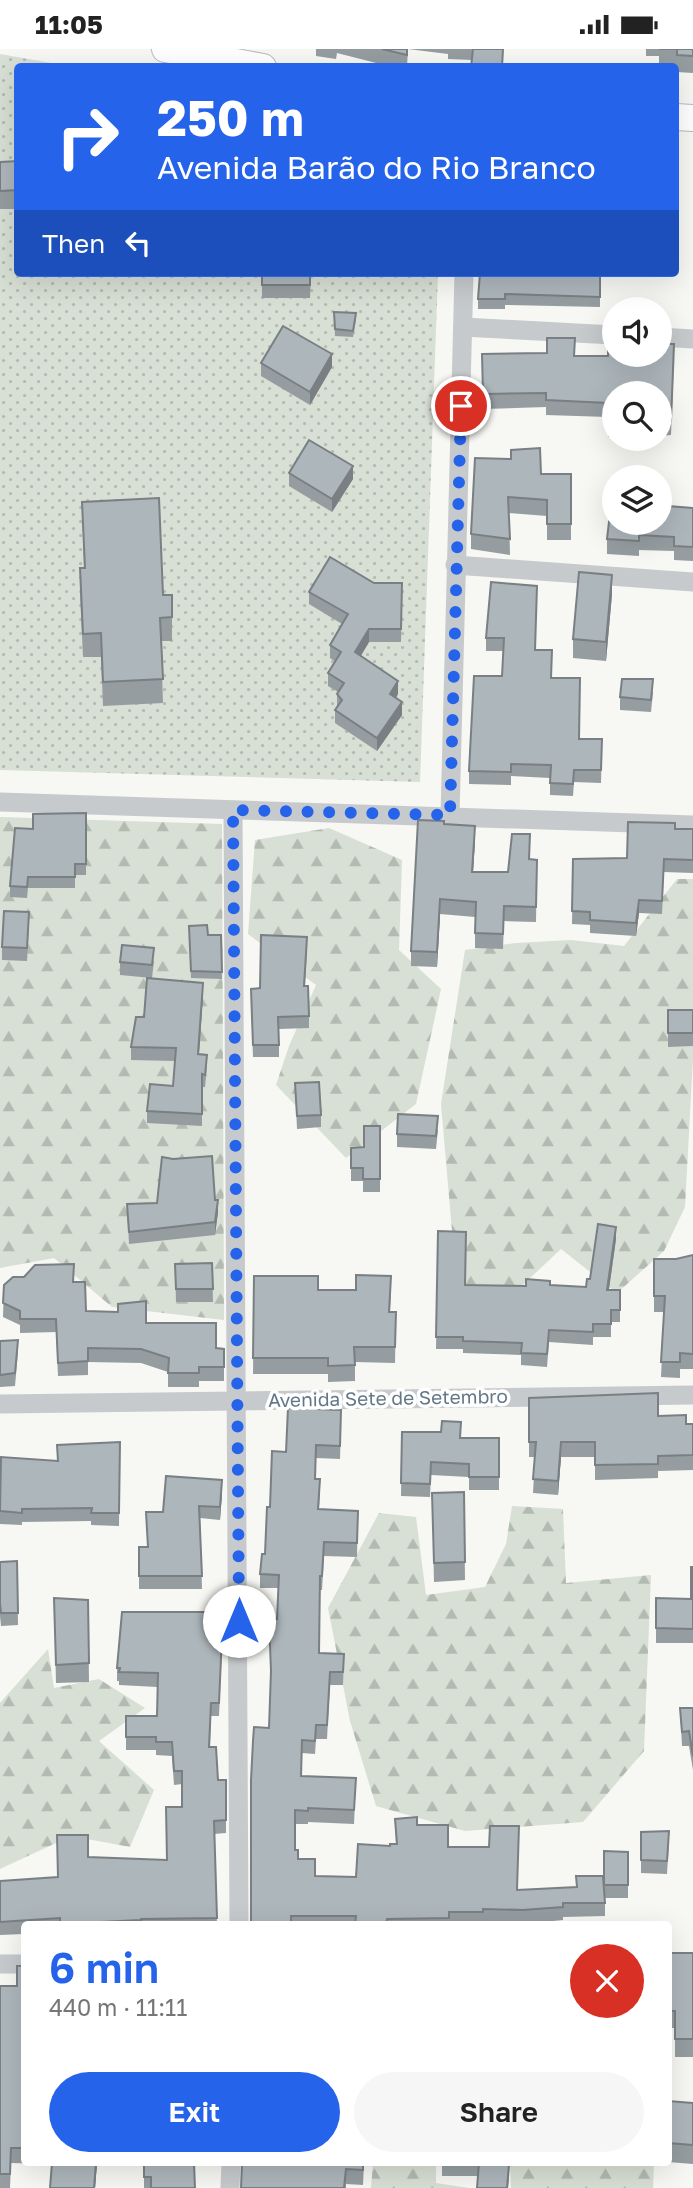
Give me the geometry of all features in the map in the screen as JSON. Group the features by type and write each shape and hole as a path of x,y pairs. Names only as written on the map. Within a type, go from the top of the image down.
{"street":[{"path":"165,49 241,63"},
{"path":"450,815 464,277"},
{"path":"463,327 602,334"},
{"path":"672,338 693,339"},
{"path":"456,565 693,582"},
{"path":"0,801 693,825"},
{"path":"233,810 239,1921"},
{"name":"Avenida Sete de Setembro","path":"0,1404 693,1395"},
{"path":"0,1964 21,1964"},
{"path":"230,2188 231,2166"}],"green space":[{"path":"0,54 51,63 14,63 14,277 438,277 420,782 0,770"},
{"path":"0,817 222,824 224,1320 112,1307 54,1258 0,1268"},
{"path":"329,828 402,860 399,950 441,989 416,1104 346,1158 276,1085 289,1046 316,985 248,934 255,840"},
{"path":"677,879 693,879 693,1058 685,1207 664,1251 617,1293 561,1249 512,1295 457,1288 441,1104 465,950 516,943 571,940 624,946"},
{"path":"512,1506 563,1509 566,1583 651,1575 644,1751 583,1822 465,1831 376,1806 350,1721 328,1608 379,1513 416,1517 426,1595 485,1587 506,1544"},
{"path":"48,1649 54,1688 99,1679 145,1708 99,1741 154,1790 130,1847 71,1836 0,1869 0,1703"},
{"path":"373,2166 436,2166 436,2183 469,2188 371,2188"},
{"path":"510,2166 654,2166 653,2188 511,2188"}],"building":[{"path":"382,49 407,49 407,55"},
{"path":"473,49 503,49 502,63 471,63"},
{"path":"677,49 693,49 693,56 677,55"},
{"path":"14,161 14,190 0,191 0,162"},
{"path":"262,277 310,277 310,285 262,285"},
{"path":"480,277 600,277 600,297 505,294 505,299 478,299"},
{"path":"334,312 356,313 353,331 335,329"},
{"path":"283,326 332,354 310,392 261,363"},
{"path":"547,338 575,338 574,356 602,356 602,367 672,367 674,344 672,395 672,381 602,381 602,403 546,400 546,393 483,394 482,354 547,353"},
{"path":"309,440 353,466 332,499 289,473"},
{"path":"540,448 541,474 571,474 571,524 547,524 547,500 508,497 510,539 471,534 475,458 511,459 511,450"},
{"path":"159,498 163,595 172,595 172,617 160,618 163,679 103,682 101,633 83,634 80,568 85,568 82,502"},
{"path":"672,506 693,508 693,547 674,546 674,537 639,535 672,535"},
{"path":"607,535 639,535 639,541 607,539"},
{"path":"330,557 374,583 402,583 401,629 369,629 355,652 398,681 390,694 402,702 377,738 335,710 342,700 337,694 344,683 328,673 341,652 330,645 348,614 309,592"},
{"path":"579,572 612,575 606,642 573,639"},
{"path":"491,582 537,586 535,650 552,650 551,678 580,678 579,739 602,739 601,770 574,770 573,784 550,783 551,765 511,764 511,772 469,771 474,676 502,676 504,638 486,638"},
{"path":"622,679 653,679 651,700 620,697"},
{"path":"86,813 86,864 75,864 75,877 28,877 27,887 10,886 15,828 33,829 33,814"},
{"path":"418,820 475,826 472,872 508,872 512,834 530,834 529,859 537,860 536,907 504,906 503,934 475,933 476,902 440,899 437,952 411,951"},
{"path":"628,822 675,823 675,829 693,829 693,860 664,859 662,901 639,900 636,923 590,920 590,912 572,911 573,859 627,858"},
{"path":"4,911 29,912 27,948 2,947"},
{"path":"207,925 208,935 221,935 222,972 191,971 189,926"},
{"path":"261,935 307,937 304,986 308,986 309,1016 278,1017 279,1045 253,1045 251,989 260,988"},
{"path":"122,945 154,948 152,965 120,962"},
{"path":"147,978 203,983 198,1054 207,1055 205,1075 202,1074 202,1114 147,1111 150,1084 173,1086 176,1048 131,1047 136,1017 144,1017"},
{"path":"668,1010 693,1010 693,1033 668,1033"},
{"path":"319,1082 321,1115 297,1116 295,1083"},
{"path":"398,1114 438,1116 436,1136 397,1134"},
{"path":"364,1126 380,1126 380,1179 363,1179 363,1168 351,1168 351,1148 364,1147"},
{"path":"212,1156 215,1200 218,1200 215,1222 129,1232 127,1204 157,1203 162,1157 173,1159"},
{"path":"598,1224 616,1227 607,1290 620,1290 620,1310 611,1310 611,1324 593,1324 593,1332 549,1330 547,1354 521,1353 522,1343 463,1341 463,1337 436,1337 438,1231 466,1232 465,1285 526,1286 526,1279 550,1281 550,1285 586,1287 587,1279 590,1279"},
{"path":"693,1255 693,1354 680,1353 680,1362 661,1362 665,1296 654,1296 654,1259 676,1259"},
{"path":"212,1263 213,1289 176,1289 175,1264"},
{"path":"74,1264 73,1282 85,1282 86,1311 118,1312 118,1304 146,1301 146,1323 216,1323 216,1348 224,1349 224,1367 199,1367 199,1373 168,1373 169,1358 141,1349 88,1348 88,1361 58,1363 56,1319 20,1319 20,1311 3,1303 4,1285 13,1277 24,1277 35,1265"},
{"path":"356,1275 391,1276 389,1312 396,1312 395,1347 354,1347 355,1365 328,1366 328,1358 253,1358 254,1276 318,1276 318,1290 356,1290"},
{"path":"18,1340 15,1373 0,1375 0,1341"},
{"path":"658,1393 658,1416 686,1415 686,1424 693,1424 693,1455 658,1456 658,1464 595,1465 595,1442 561,1442 558,1481 533,1479 536,1442 529,1442 529,1398"},
{"path":"288,1408 341,1410 340,1446 316,1445 315,1479 320,1479 318,1509 358,1511 357,1543 324,1542 320,1576 319,1653 344,1654 343,1672 330,1672 327,1725 316,1725 315,1741 302,1740 301,1776 356,1778 354,1810 295,1810 295,1850 298,1850 298,1859 315,1859 315,1876 356,1877 358,1844 397,1844 395,1819 417,1817 417,1825 448,1825 448,1847 489,1847 490,1826 519,1826 517,1890 577,1887 576,1876 603,1876 605,1903 563,1903 563,1907 449,1912 449,1918 355,1921 356,1916 291,1916 291,1921 251,1921 251,1780 254,1727 269,1728 269,1620 277,1619 279,1575 260,1574 262,1554 265,1554 267,1507 270,1507 272,1451 286,1452"},
{"path":"442,1421 461,1422 460,1438 499,1438 499,1477 469,1477 469,1464 431,1462 430,1484 401,1483 402,1432 441,1432"},
{"path":"120,1442 119,1513 91,1513 92,1508 22,1509 22,1513 0,1511 1,1457 58,1461 57,1445"},
{"path":"166,1476 222,1480 220,1507 199,1506 202,1576 139,1576 139,1547 148,1547 146,1512 163,1512"},
{"path":"464,1492 465,1562 434,1563 432,1493"},
{"path":"17,1561 18,1613 1,1613 0,1562"},
{"path":"691,1567 693,1629 656,1628 656,1598 691,1599"},
{"path":"54,1598 88,1600 89,1663 56,1665"},
{"path":"122,1612 223,1612 219,1703 211,1703 209,1747 216,1747 218,1780 226,1780 226,1820 214,1821 217,1918 60,1921 60,1918 0,1922 0,1881 58,1877 57,1835 88,1835 88,1857 167,1860 166,1807 182,1807 182,1771 174,1771 172,1742 156,1742 156,1737 126,1737 126,1716 157,1716 158,1673 119,1672 120,1668 117,1668"},
{"path":"680,1708 693,1708 693,1756 689,1731 682,1732"},
{"path":"669,1831 667,1861 641,1860 641,1832"},
{"path":"604,1851 628,1852 628,1885 604,1885"},
{"path":"672,1953 693,1953 693,2039 675,2039 675,2011 672,2011"},
{"path":"17,1966 21,1966 21,2148 11,2148 10,2174 0,2174 0,1986 17,1986"},
{"path":"672,2101 693,2103 693,2145 672,2143"},
{"path":"52,2166 96,2166 94,2188 50,2188"},
{"path":"144,2166 194,2166 195,2188 151,2188 151,2177 144,2177"},
{"path":"242,2166 363,2166 363,2170 346,2169 344,2188 241,2188"},
{"path":"479,2166 509,2166 507,2188 477,2188"}],"route":[{"path":"239,1621 233,810 450,815 461,406"}]}
